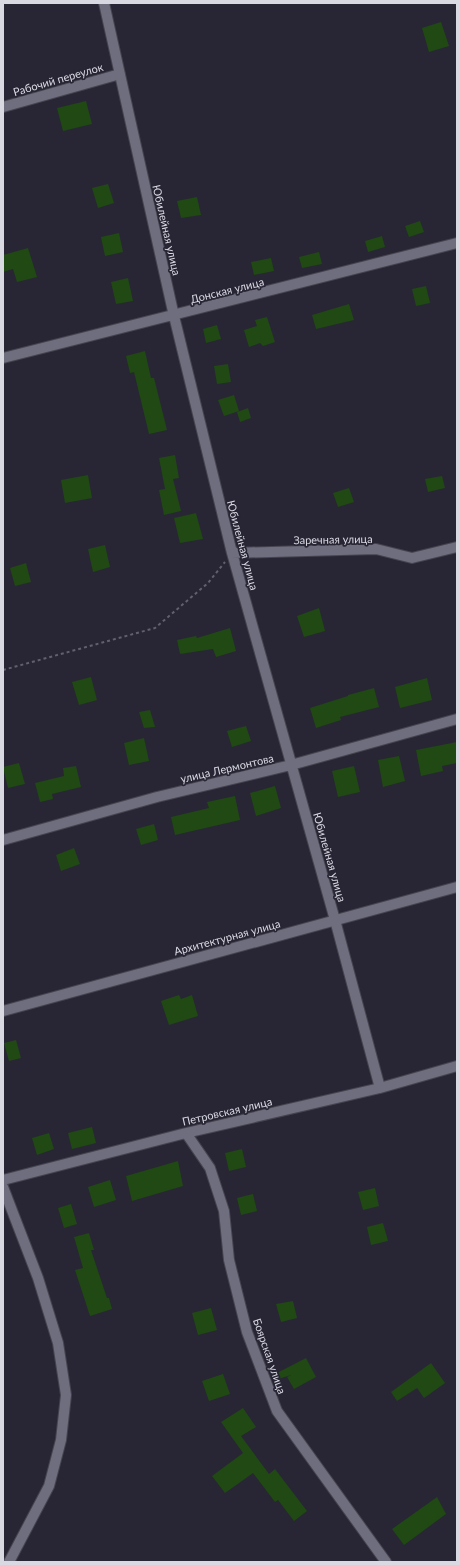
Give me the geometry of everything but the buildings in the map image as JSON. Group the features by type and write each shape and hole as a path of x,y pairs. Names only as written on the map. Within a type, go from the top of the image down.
{"street":[{"name":"Юбилейная улица","path":"104,3 174,316 232,553 335,920 380,1088"},
{"name":"Рабочий переулок","path":"3,107 120,74"},
{"name":"Донская улица","path":"3,358 174,316 457,243"},
{"name":"Заречная улица","path":"232,553 376,549 412,558 457,547"},
{"name":"улица Лермонтова","path":"3,840 157,797 291,765 457,720"},
{"name":"Архитектурная улица","path":"3,1011 457,887"},
{"name":"Петровская улица","path":"3,1180 186,1133 380,1088 457,1066"},
{"name":"Боярская улица","path":"186,1133 210,1168 224,1211 229,1260 247,1332 276,1411 386,1562"},
{"path":"3,1188 38,1278 58,1343 66,1395 61,1440 49,1486 9,1562"}],"path":[{"path":"3,670 155,628 208,584 232,553"}]}
